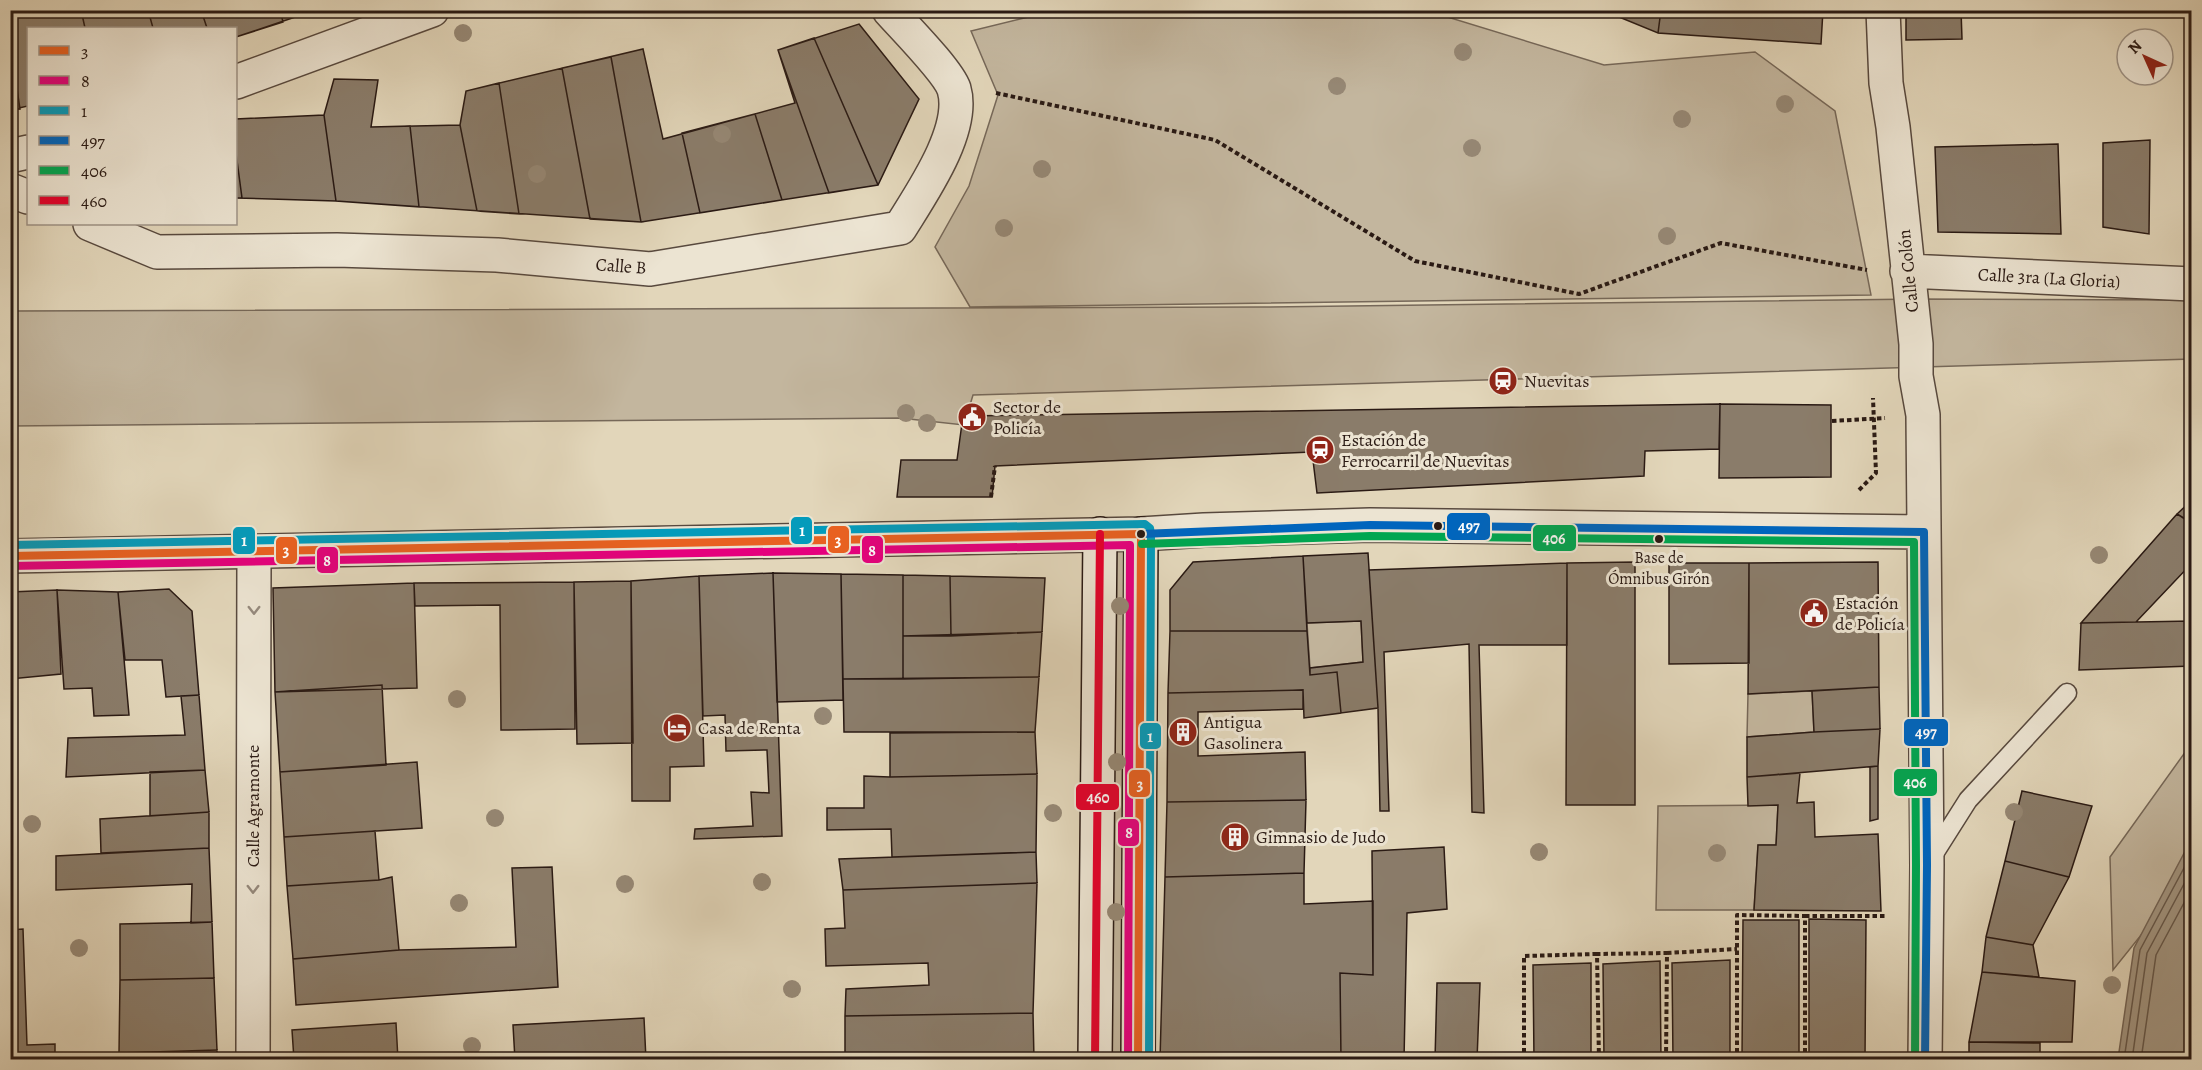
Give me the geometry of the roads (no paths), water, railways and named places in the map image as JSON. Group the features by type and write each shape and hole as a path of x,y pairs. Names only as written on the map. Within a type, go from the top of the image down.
{"street":[{"path":"237,82 432,10"},
{"name":"Calle B","path":"92,225 158,252 338,250 497,255 650,269 900,228 942,157 956,109 954,88 940,67 889,10"},
{"name":"Calle Colón","path":"1883,10 1886,84 1893,128 1916,344 1916,376 1923,415 1927,865 1925,1059"},
{"path":"10,156 27,152"},
{"path":"10,190 27,197"},
{"name":"Calle 3ra (La Gloria)","path":"1907,271 2192,284"},
{"path":"10,556 1141,534 1370,525 1924,532"},
{"path":"1095,1059 1100,534"},
{"path":"1138,1059 1141,534"},
{"name":"Calle Agramonte","path":"253,1059 254,552"}],"lane":[{"path":"1927,865 1968,800 2067,693"}],"water":[{"path":"2191,840 2191,1059 2118,1059 2134,948"}],"place":[{"name":"Nuevitas","path":"1503,381"},
{"name":"Sector de Policía","path":"972,417"},
{"name":"Estación de Ferrocarril de Nuevitas","path":"1320,450"},
{"name":"Base de Ómnibus Girón","path":"1659,539"},
{"name":"Estación de Policía","path":"1814,613"},
{"name":"Casa de Renta","path":"677,728"},
{"name":"Antigua Gasolinera","path":"1183,732"},
{"name":"Gimnasio de Judo","path":"1235,837"}]}
